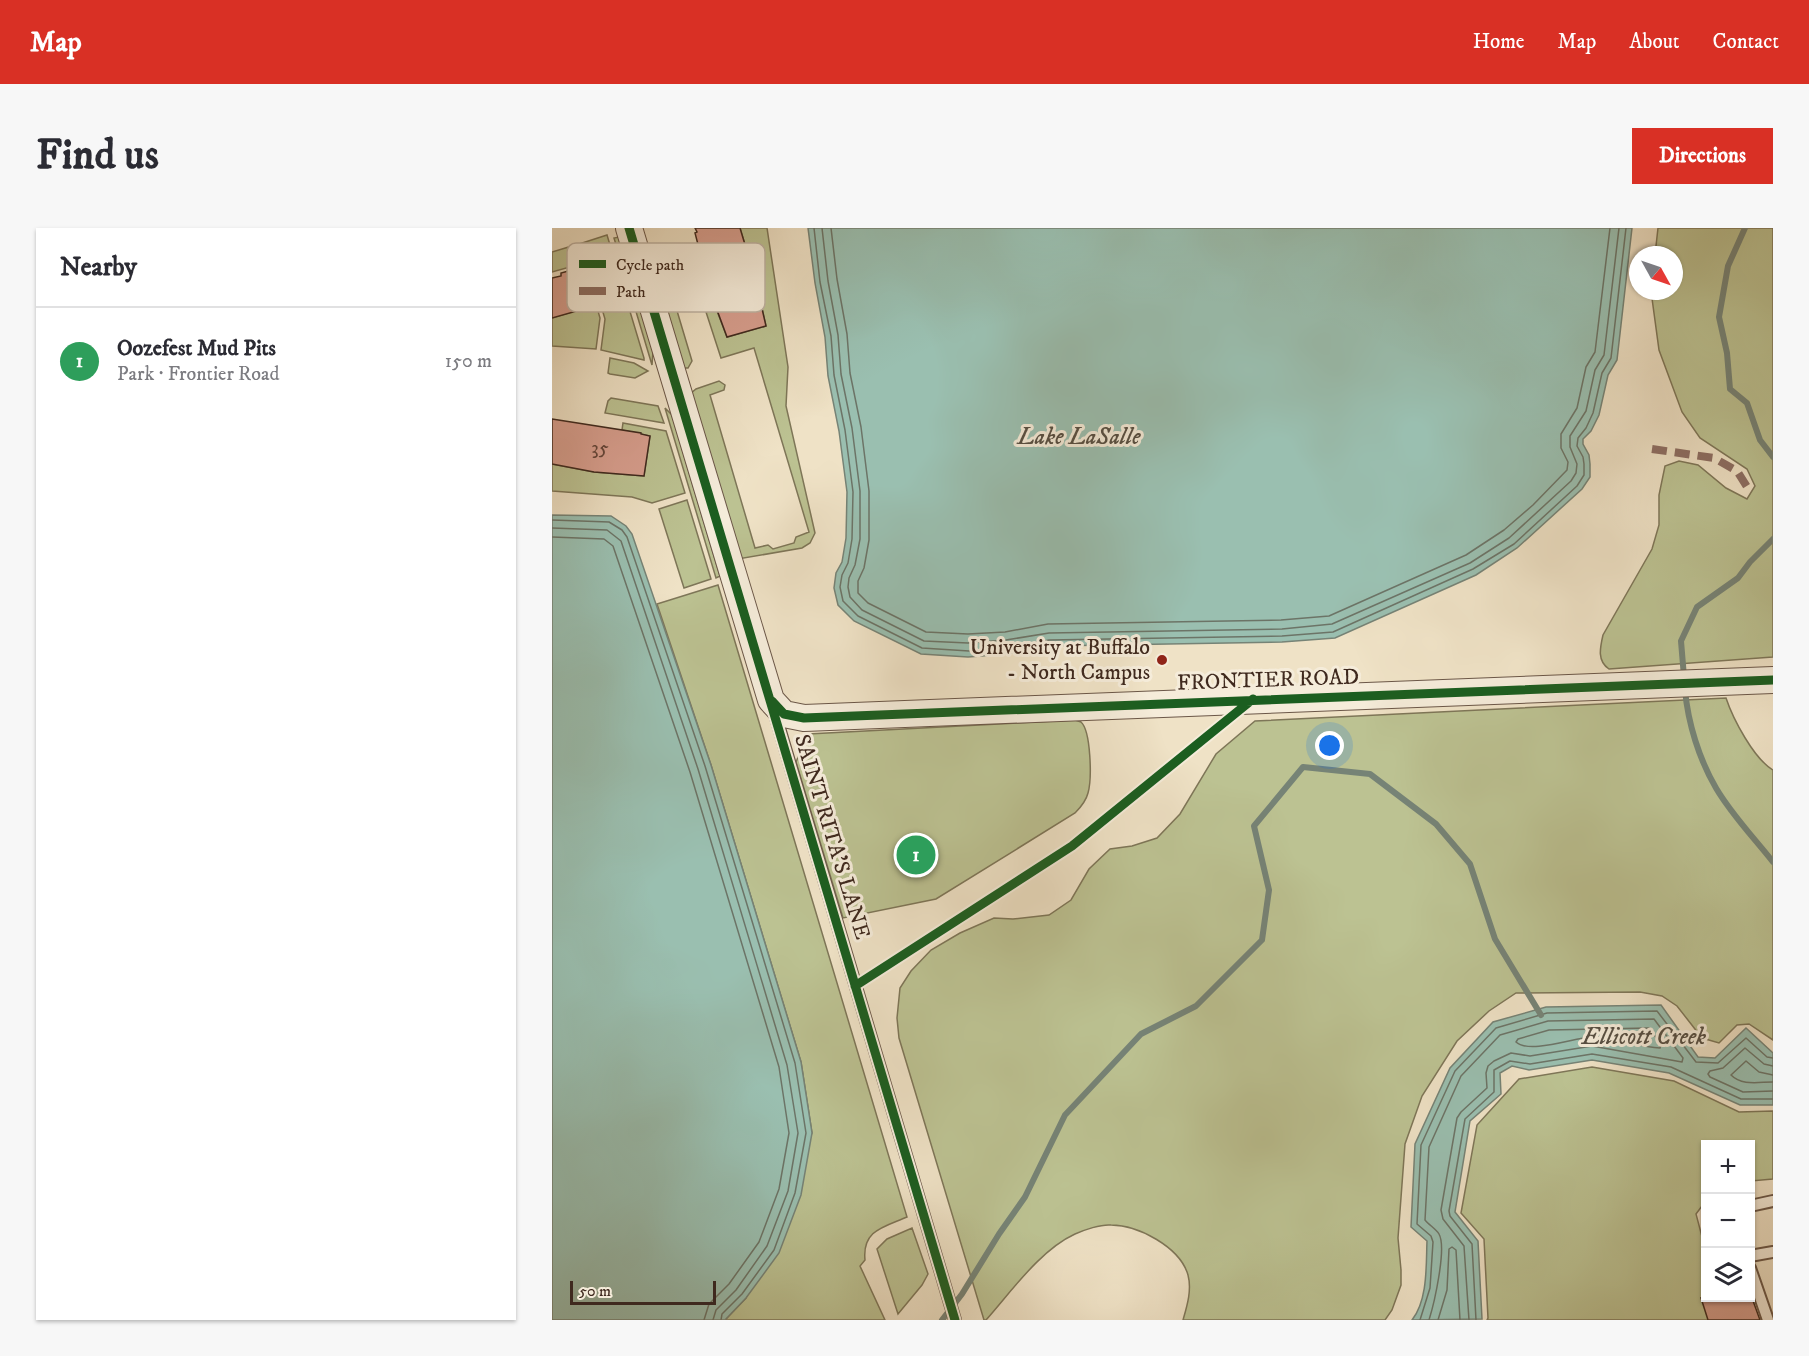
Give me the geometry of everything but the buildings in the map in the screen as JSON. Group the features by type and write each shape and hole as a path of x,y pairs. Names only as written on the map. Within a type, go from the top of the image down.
{"street":[{"name":"SAINT RITA'S LANE","path":"629,228 634,243"},
{"name":"SAINT RITA'S LANE","path":"654,312 771,700"},
{"name":"FRONTIER ROAD","path":"771,700 784,714 804,718 1773,680"}],"lane":[{"name":"SAINT RITA'S LANE","path":"771,700 954,1320"},
{"path":"1755,1205 1773,1201"},
{"path":"1755,1255 1773,1252"},
{"path":"1755,1282 1768,1320"}],"shaded area":[{"path":"740,228 767,228 788,367 786,406 815,533 810,543 802,548 738,559 690,394 696,389 719,381 725,385 724,390 710,395 755,548 768,545 773,549 794,543 796,537 809,532 754,348 721,358 706,312 717,312 727,337 766,326 763,312 765,312 765,243 745,243"},
{"path":"1658,228 1773,228 1773,657 1609,669 1601,658 1603,635 1652,549 1659,525 1659,495 1665,466 1679,461 1698,465 1726,488 1747,499 1755,486 1747,469 1700,438 1682,412 1659,350 1652,300 1683,300 1683,246 1656,246"},
{"path":"607,235 609,243 582,243"},
{"path":"619,237 621,243 615,243 614,238"},
{"path":"567,248 567,268 552,272 552,252"},
{"path":"572,312 598,312 600,318 596,349 552,346 552,318"},
{"path":"603,312 630,312 644,360 601,350 605,319"},
{"path":"636,312 641,312 653,351 652,365"},
{"path":"666,312 677,312 692,361 688,368 684,368"},
{"path":"610,358 634,363 648,371 635,378 610,374 608,373"},
{"path":"611,398 658,406 664,423 605,413"},
{"path":"665,408 672,415 720,576 716,578"},
{"path":"623,423 666,431 685,493 652,503 632,497 552,491 552,464 594,472 644,476 650,436 622,430"},
{"path":"687,500 711,579 684,588 659,509"},
{"path":"718,585 907,1217 883,1227 871,1236 865,1250 865,1260 860,1266 885,1320 725,1320 746,1298 812,1133 801,1062 711,765 657,604"},
{"path":"1726,698 1739,727 1752,748 1773,770 1773,1040 1749,1024 1737,1025 1719,1043 1702,1038 1677,1006 1662,996 1640,992 1516,993 1489,1011 1457,1041 1422,1096 1405,1144 1398,1238 1401,1285 1392,1310 1385,1320 1183,1320 1189,1281 1184,1265 1176,1255 1145,1233 1122,1226 1107,1225 1075,1234 1050,1250 984,1320 899,1038 897,1018 900,988 911,971 931,950 960,933 994,918 1013,919 1049,915 1071,900 1089,869 1110,849 1132,846 1157,838 1180,814 1216,754 1255,721"},
{"path":"1075,720 1081,722 1087,735 1090,767 1087,796 1075,813 936,899 843,918 796,762 808,734"},
{"path":"1592,1067 1674,1081 1739,1112 1773,1111 1773,1179 1755,1181 1755,1140 1701,1140 1701,1207 1696,1214 1701,1233 1701,1302 1721,1302 1726,1320 1487,1320 1484,1239 1461,1213 1477,1125 1519,1079"},
{"path":"912,1228 928,1274 898,1314 877,1249 887,1239"}],"water":[{"name":"Lake LaSalle","path":"808,228 1632,228 1617,360 1608,375 1599,415 1591,431 1583,439 1589,455 1590,477 1582,489 1517,548 1476,575 1335,638 1282,642 1050,646 1007,654 968,657 921,654 854,621 838,605 834,588 846,538 847,492"},
{"path":"552,515 611,516 626,526 632,534 711,765 801,1062 812,1133 801,1195 779,1253 746,1298 725,1320 552,1320"},
{"name":"Ellicott Creek","path":"1661,1005 1698,1057 1715,1058 1746,1028 1773,1053 1773,1105 1740,1105 1669,1073 1592,1060 1529,1070 1512,1066 1500,1073 1501,1094 1470,1121 1455,1212 1478,1241 1482,1319 1412,1320 1424,1293 1427,1241 1411,1227 1415,1144 1450,1068 1493,1022 1546,1007"}],"waterway":[{"path":"1745,228 1728,266 1719,317 1727,353 1730,389 1747,403 1760,440 1773,457"},
{"path":"1684,677 1681,641 1697,607 1738,578 1773,539"},
{"path":"1685,690 1695,740 1710,777 1729,807 1773,862"},
{"path":"942,1320 962,1294 1025,1197 1065,1115 1141,1034 1196,1006 1262,940 1269,890 1254,826 1303,767 1370,774 1436,824 1470,864 1495,939 1541,1015"}],"marked path":[{"path":"1652,449 1714,458 1737,471 1749,490"}],"cycle path":[{"path":"629,228 633,243"},
{"path":"654,312 955,1320"},
{"path":"772,701 784,714 804,718 1773,680"},
{"path":"855,986 1072,846 1253,699"}],"place":[{"name":"University at Buffalo - North Campus","path":"1162,660"},
{"name":"Oozefest Mud Pits","path":"916,855"}]}
